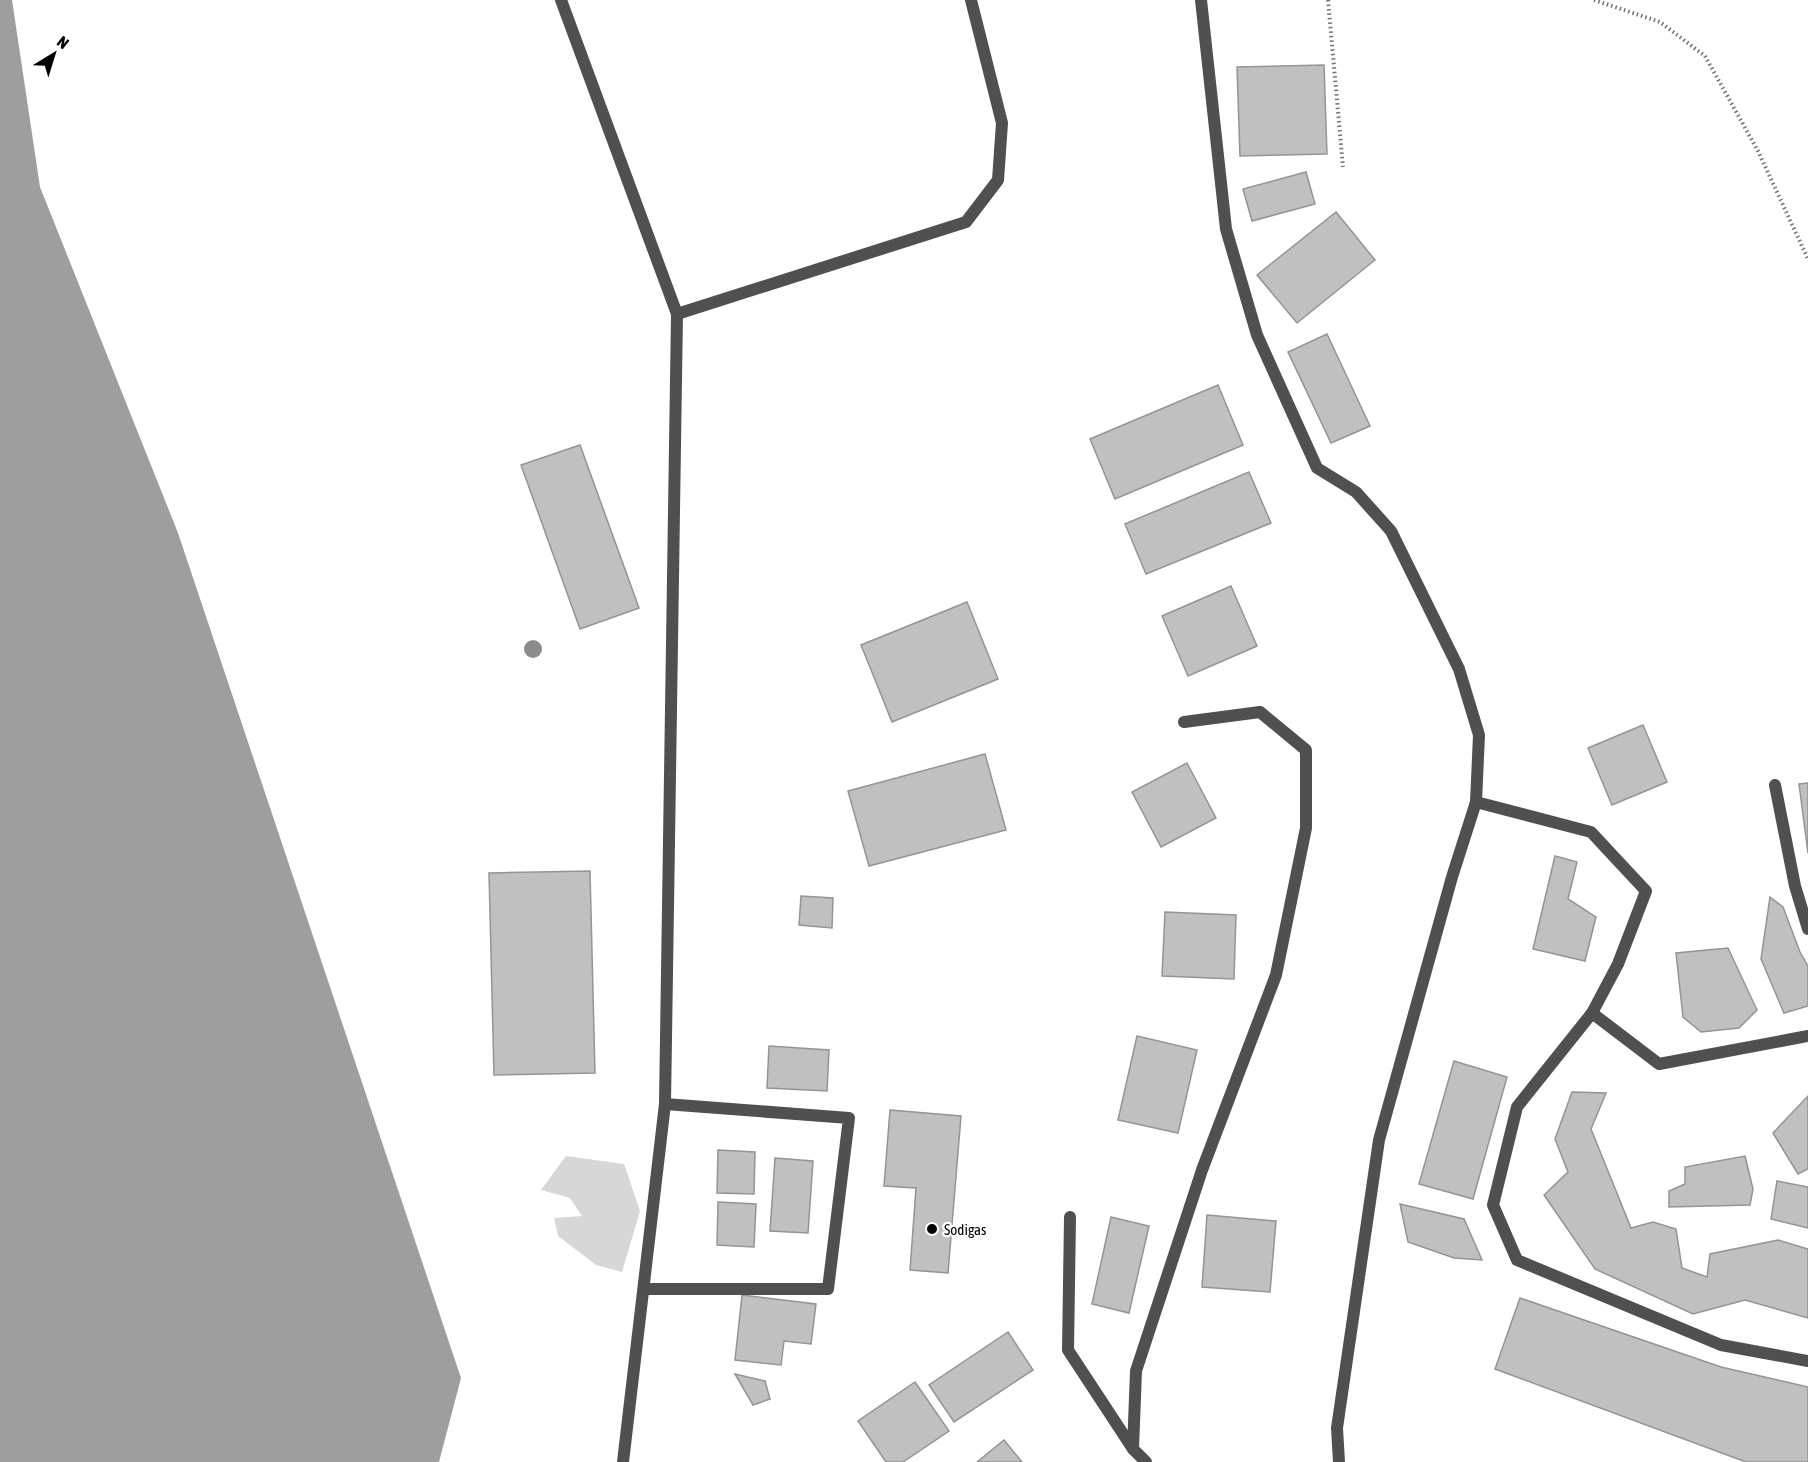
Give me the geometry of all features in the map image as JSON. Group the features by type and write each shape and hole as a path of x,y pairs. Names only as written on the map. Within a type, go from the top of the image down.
{"street":[{"path":"561,0 677,314 665,1104 623,1462"},
{"path":"677,314 966,222 998,180 1002,123 971,0"},
{"path":"1201,0 1226,229 1257,335 1317,468 1356,492 1391,531 1459,669 1479,735 1476,802 1452,877 1379,1140 1337,1428 1339,1462"},
{"path":"1132,1449 1136,1371 1202,1170 1276,975 1306,828 1306,750 1260,712 1184,722"},
{"path":"1775,785 1795,886 1808,929"},
{"path":"1476,802 1591,832 1646,891 1618,964 1593,1013 1517,1107 1493,1206 1517,1260 1721,1345 1808,1361"},
{"path":"1593,1013 1659,1064 1808,1036"},
{"path":"644,1289 828,1289 849,1118 665,1104"},
{"path":"1070,1217 1068,1350 1132,1449 1146,1462"}],"path":[{"path":"1328,0 1343,166"},
{"path":"1594,0 1660,22 1705,56 1758,151 1808,259"}],"shaded area":[{"path":"0,0 12,0 40,187 178,533 461,1378 439,1462 0,1462"},
{"path":"566,1156 624,1164 640,1211 622,1272 596,1265 558,1236 554,1218 582,1216 570,1198 541,1190"}],"building":[{"path":"1324,65 1327,154 1240,156 1237,67"},
{"path":"1306,172 1315,204 1252,221 1243,189"},
{"path":"1336,212 1375,260 1297,323 1257,275"},
{"path":"1327,334 1370,426 1331,443 1288,352"},
{"path":"1218,385 1243,445 1115,499 1090,439"},
{"path":"580,445 639,608 580,629 521,465"},
{"path":"1249,472 1271,523 1146,574 1125,524"},
{"path":"1231,586 1257,646 1188,676 1162,616"},
{"path":"967,602 998,679 892,722 861,645"},
{"path":"1643,725 1667,782 1612,805 1588,748"},
{"path":"985,754 1006,830 869,866 848,791"},
{"path":"1187,763 1216,818 1161,847 1132,792"},
{"path":"1808,783 1808,853 1799,784"},
{"path":"1555,856 1577,862 1568,899 1596,917 1585,961 1533,949"},
{"path":"590,871 595,1073 494,1075 489,873"},
{"path":"801,896 833,898 832,928 799,925"},
{"path":"1770,897 1783,907 1800,952 1808,966 1808,1006 1784,1013 1761,959"},
{"path":"1165,912 1236,915 1234,979 1162,976"},
{"path":"1728,948 1757,1010 1739,1028 1701,1032 1683,1017 1676,953"},
{"path":"1137,1036 1197,1050 1178,1133 1118,1120"},
{"path":"769,1046 829,1050 827,1091 767,1088"},
{"path":"1454,1061 1507,1077 1473,1199 1419,1184"},
{"path":"1572,1092 1606,1093 1591,1129 1631,1228 1653,1222 1676,1229 1682,1268 1707,1277 1710,1254 1778,1240 1808,1249 1808,1318 1745,1300 1693,1314 1595,1269 1544,1195 1568,1172 1555,1139"},
{"path":"1808,1096 1808,1169 1798,1174 1773,1133"},
{"name":"Sodigas","path":"890,1110 961,1116 948,1273 910,1270 916,1188 884,1186"},
{"path":"718,1150 755,1152 754,1194 717,1193"},
{"path":"1745,1156 1753,1189 1750,1205 1669,1207 1669,1191 1685,1184 1685,1167"},
{"path":"775,1158 813,1161 808,1233 770,1231"},
{"path":"1777,1181 1808,1187 1808,1228 1771,1219"},
{"path":"718,1202 756,1204 754,1247 717,1245"},
{"path":"1400,1204 1464,1219 1482,1260 1454,1258 1408,1242"},
{"path":"1207,1215 1276,1221 1270,1292 1202,1287"},
{"path":"1111,1217 1149,1226 1129,1313 1092,1304"},
{"path":"742,1295 816,1304 811,1344 784,1341 781,1365 735,1360"},
{"path":"1520,1298 1721,1367 1808,1387 1808,1462 1746,1462 1495,1369"},
{"path":"1008,1332 1033,1370 954,1422 929,1385"},
{"path":"735,1374 765,1381 770,1399 753,1405"},
{"path":"915,1382 949,1431 903,1462 886,1462 858,1421"},
{"path":"1004,1440 1022,1462 977,1462"}],"place":[{"name":"Sodigas","path":"932,1229"}]}
